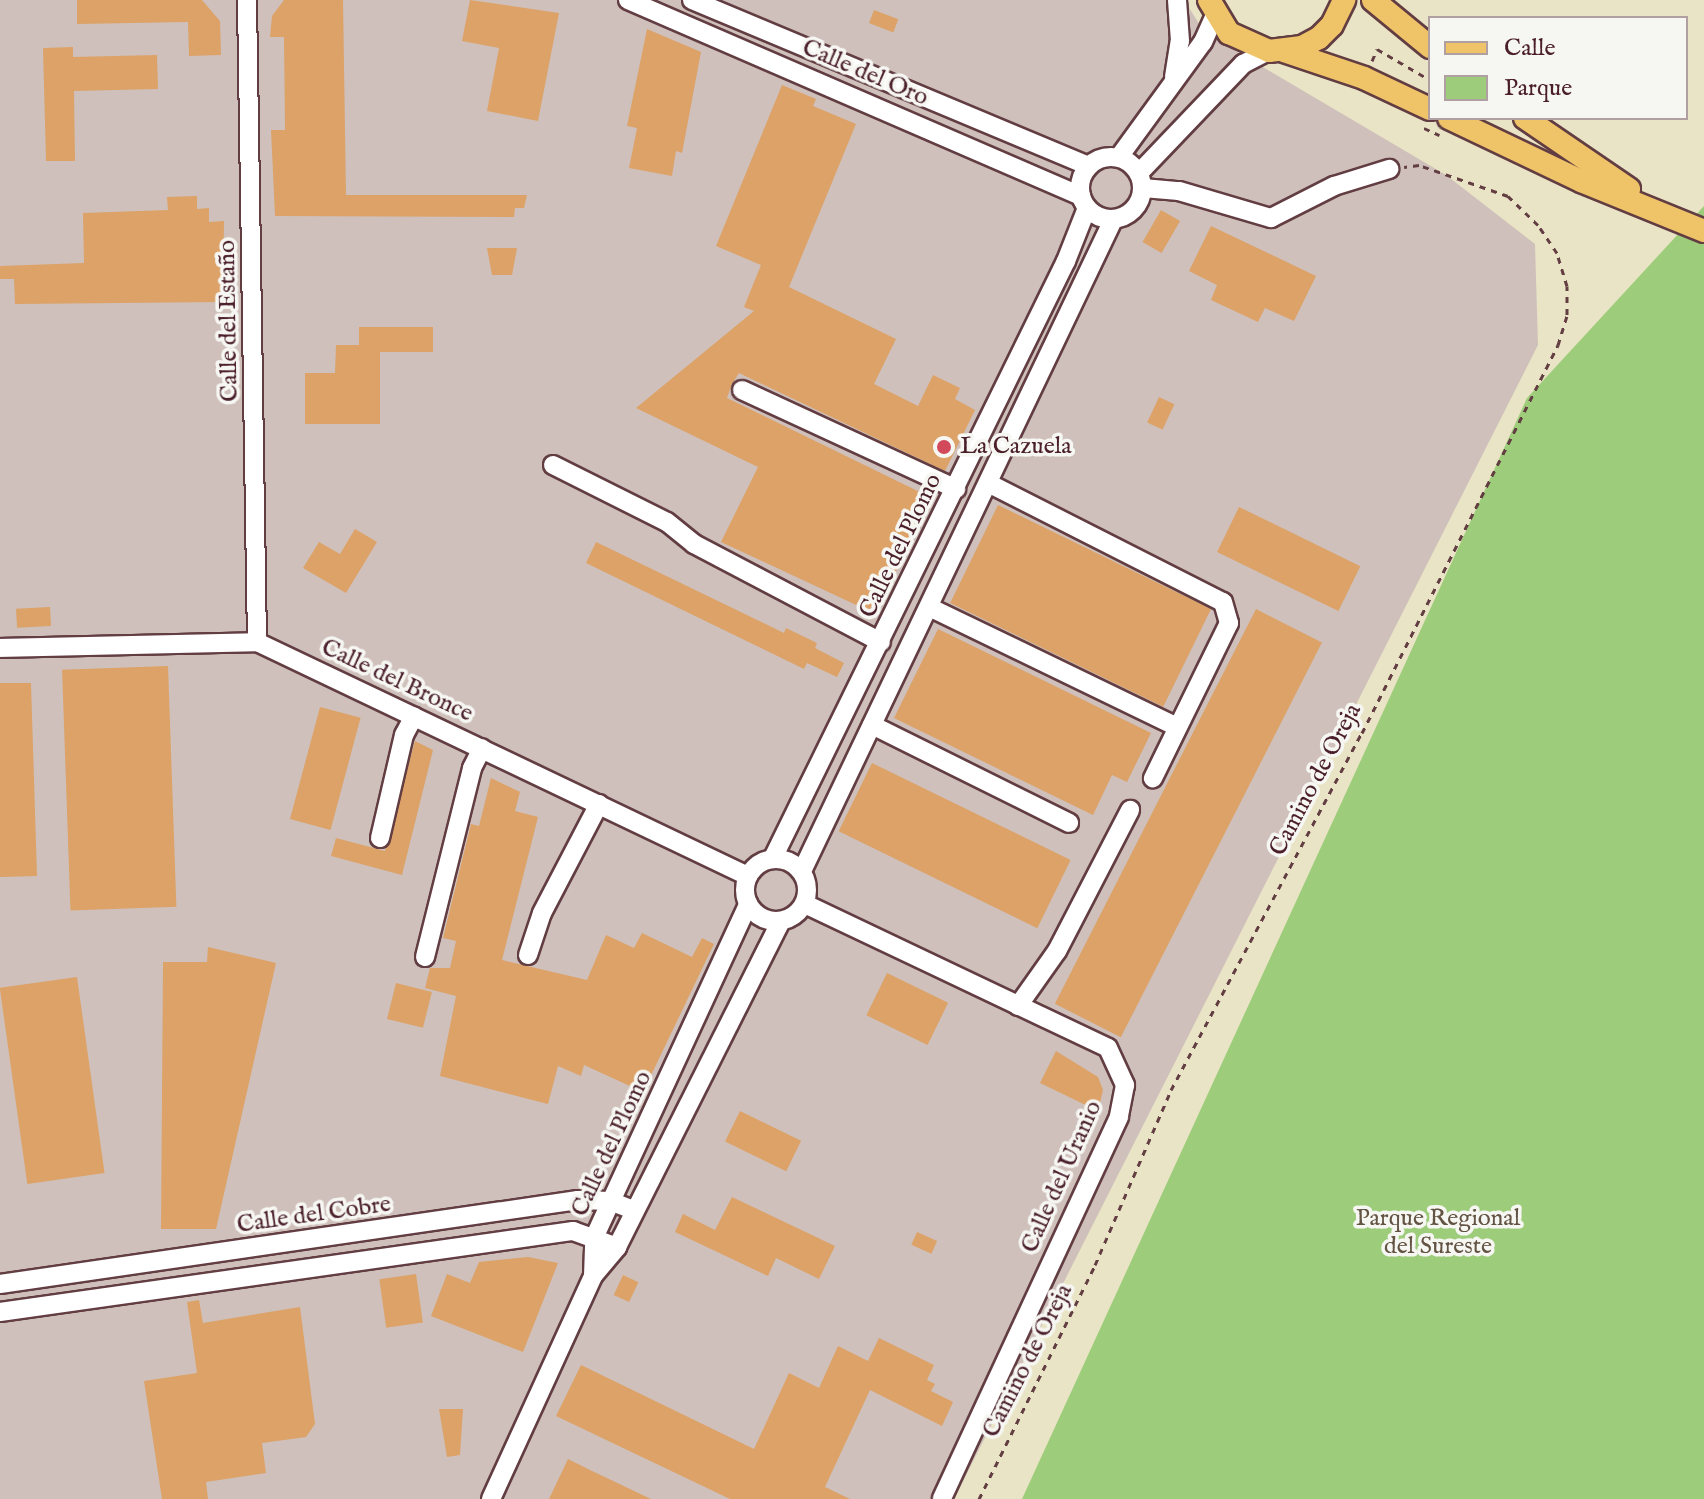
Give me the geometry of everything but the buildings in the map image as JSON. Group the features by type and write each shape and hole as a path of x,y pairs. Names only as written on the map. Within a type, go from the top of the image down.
{"main road":[{"path":"1277,51 1319,38 1344,0"},
{"path":"1373,0 1428,45"},
{"path":"1212,8 1238,39 1364,78 1428,108"},
{"path":"1453,120 1581,181 1704,231"},
{"path":"1528,120 1681,221"}],"street":[{"name":"Calle del Estaño","path":"247,0 257,642"},
{"name":"Calle del Oro","path":"628,0 1084,202"},
{"path":"692,0 1089,166 1119,157 1173,83 1212,8"},
{"path":"1173,83 1180,41 1177,0"},
{"path":"802,871 773,858 748,876 748,904 768,920 781,921 805,904 808,893 802,871 1113,220 1139,203 1141,180 1233,74 1277,51"},
{"path":"1119,157 1141,180 1271,218 1334,186 1389,169"},
{"path":"1089,166 1084,202 1113,220"},
{"name":"Calle del Plomo","path":"773,858 956,489 1084,202"},
{"path":"742,390 956,489"},
{"path":"553,465 667,522 694,544 881,642"},
{"path":"988,483 1223,602 1229,623 1153,778"},
{"path":"929,607 1177,727"},
{"name":"Calle del Bronce","path":"0,648 257,642 748,876"},
{"path":"380,838 404,735 414,716"},
{"path":"872,725 1069,823"},
{"path":"425,957 472,768 482,748"},
{"path":"528,955 542,913 599,804"},
{"path":"1018,1006 1057,951 1130,810"},
{"name":"Calle del Plomo","path":"593,1276 594,1238 728,956 748,904"},
{"name":"Calle del Uranio","path":"805,904 1108,1048 1125,1085 1119,1117 942,1499"},
{"name":"Calle del Plomo","path":"491,1499 593,1276 617,1247 781,921"},
{"name":"Calle del Cobre","path":"0,1284 578,1200 610,1201 634,1210"},
{"name":"Calle del Cobre","path":"0,1312 573,1231 617,1247"}],"path":[{"path":"1364,78 1377,49 1428,79"},
{"name":"Camino de Oreja","path":"979,1499 1095,1265 1171,1090 1362,733 1558,345 1567,315 1567,286 1557,253 1538,225 1508,196 1466,179 1419,165 1389,169"}],"shaded area":[{"path":"0,0 1184,0 1205,33 1446,175 1535,244 1538,345 954,1499 0,1499"}],"green space":[{"name":"Parque Regional del Sureste","path":"1704,206 1704,1499 1022,1499 1527,398"}],"place":[{"name":"La Cazuela","path":"944,447"}]}
